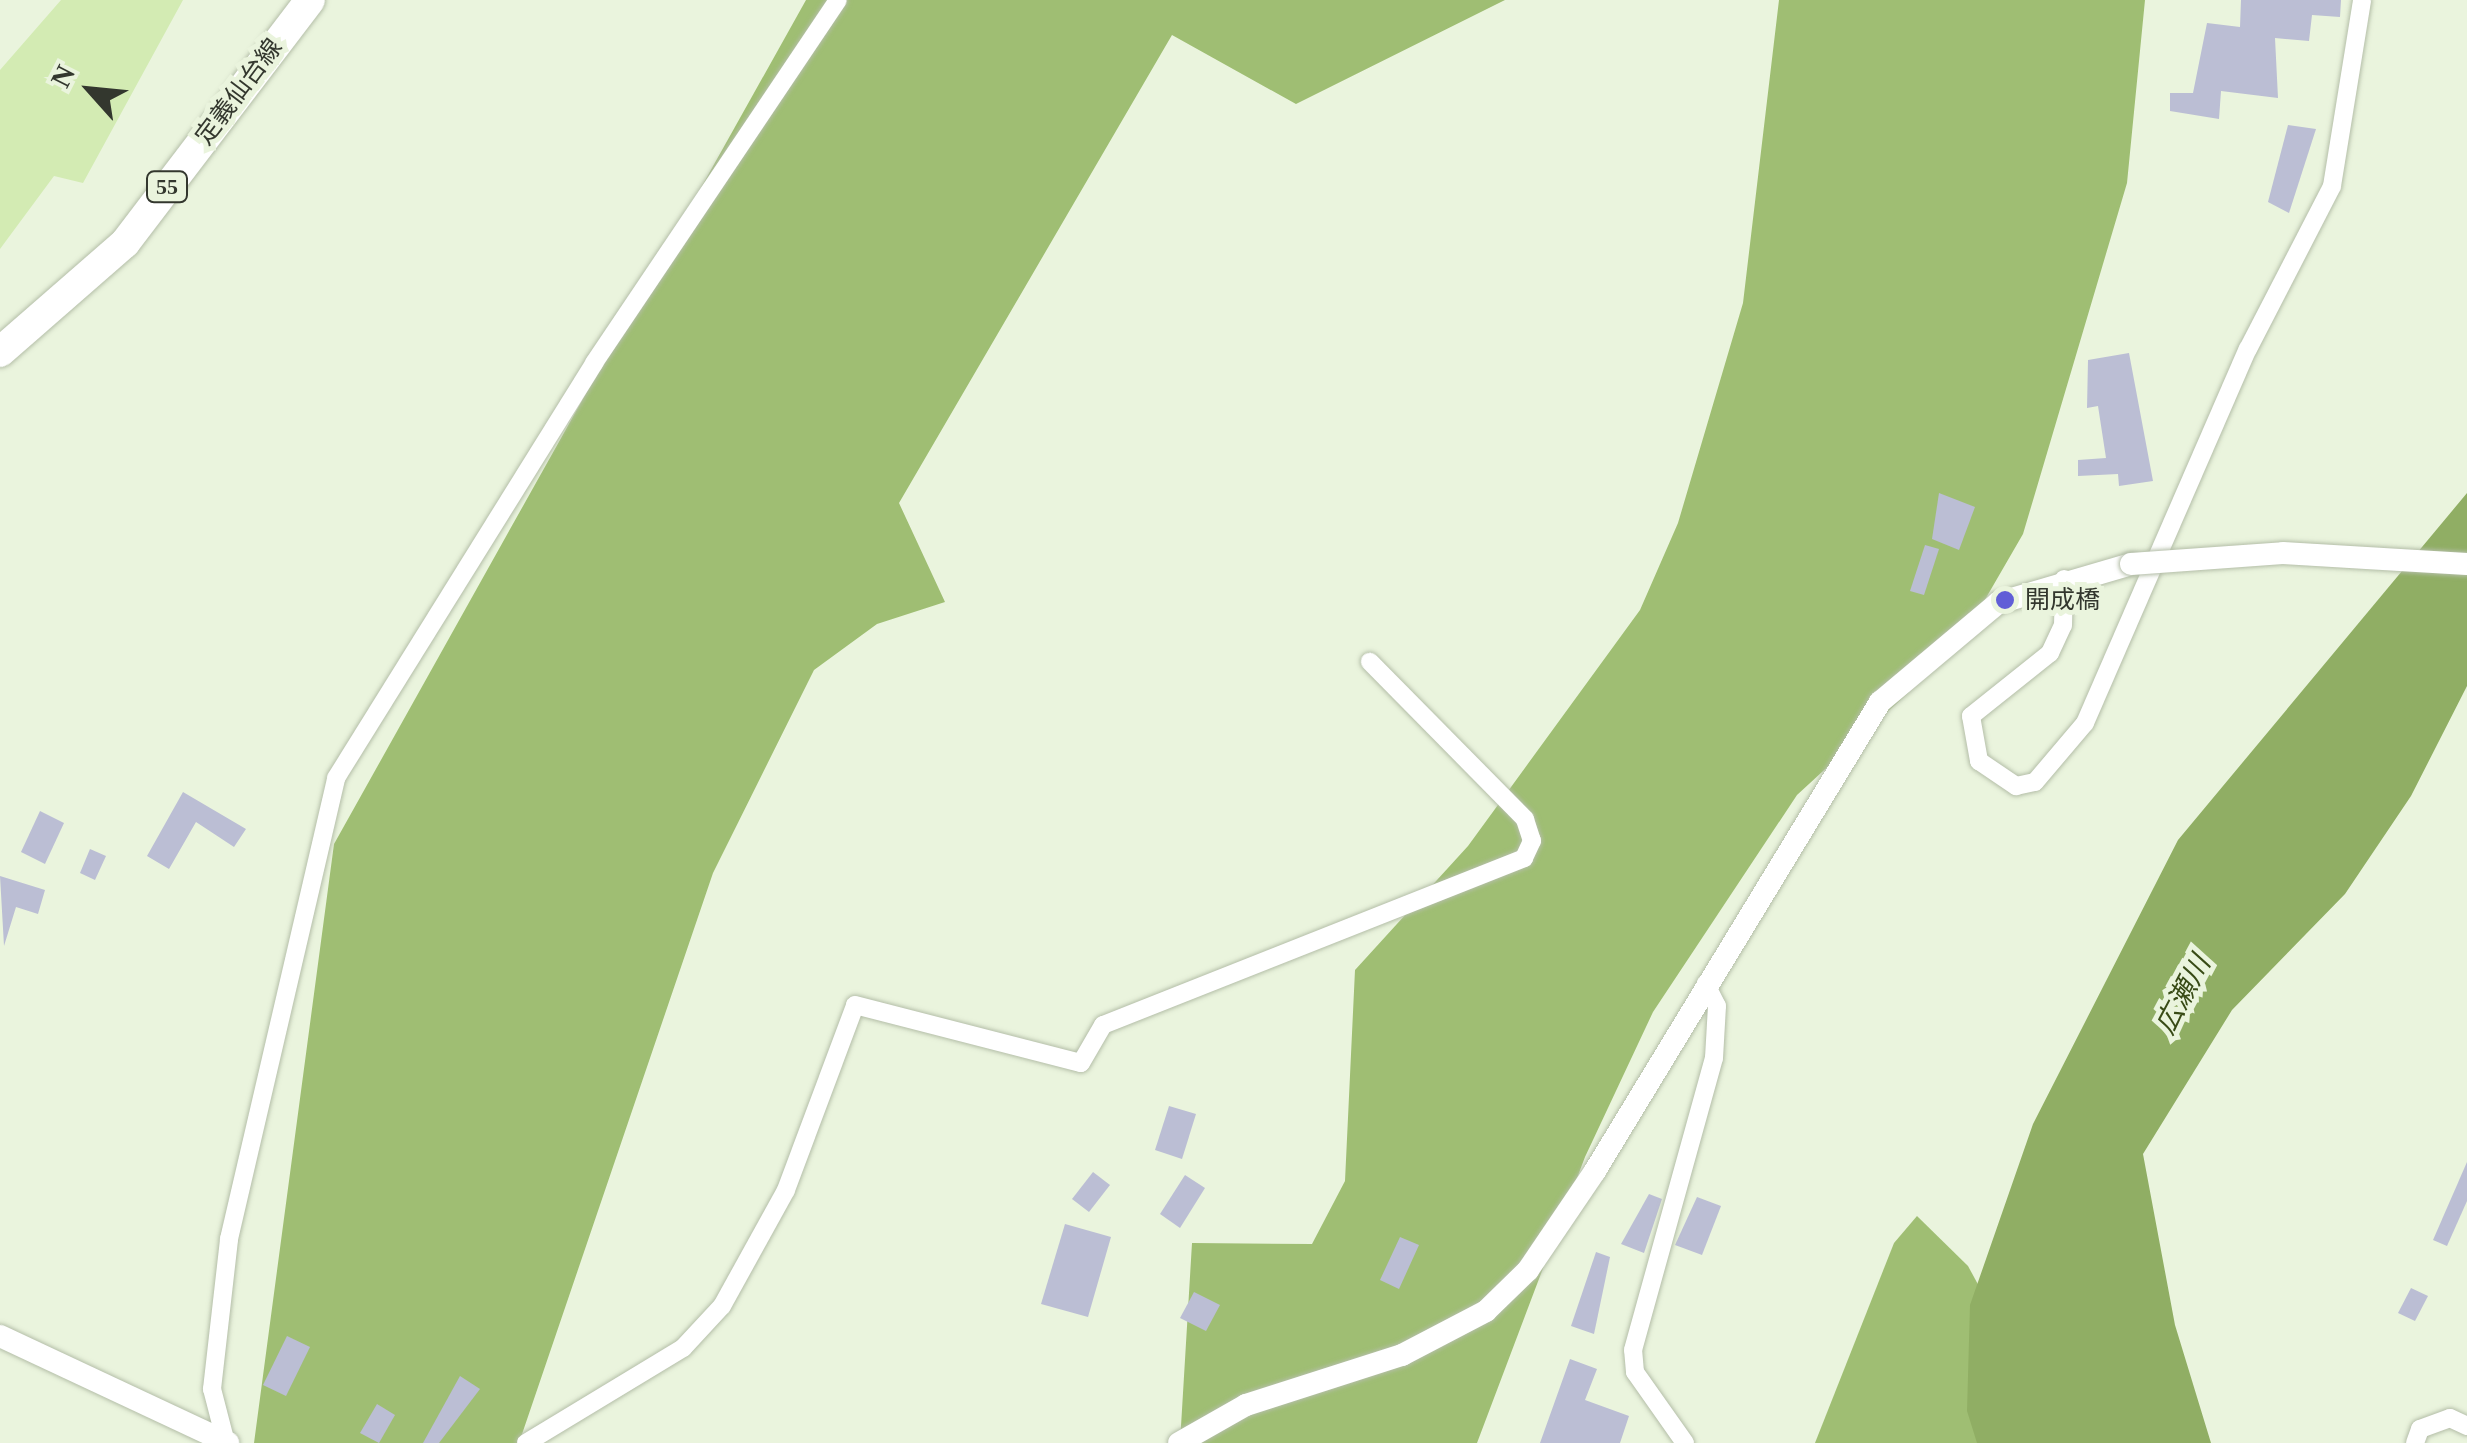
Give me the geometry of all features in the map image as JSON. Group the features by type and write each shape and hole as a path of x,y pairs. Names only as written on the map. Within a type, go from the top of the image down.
{"main road":[{"name":"定義仙台線","path":"0,352 125,243 310,0"}],"street":[{"path":"227,1442 212,1389 228,1239 336,778 594,362 838,0"},
{"path":"2064,579 2063,625 2050,653 1971,716 1979,761 2016,786 2034,782 2085,724 2248,349 2332,186 2362,0"},
{"path":"1180,1443 1246,1404 1402,1354 1486,1311 1528,1270 1595,1171 1880,702 1954,631 2064,579 2130,564 2283,553 2467,564"},
{"path":"526,1443 683,1348 722,1306 786,1190 855,1006 1081,1063 1103,1025 1524,858 1532,841 1525,819 1370,662"},
{"path":"1685,1443 1635,1372 1632,1350 1714,1058 1717,1006 1706,984"},
{"path":"0,1336 227,1442"},
{"path":"2415,1443 2420,1429 2450,1418 2467,1426"}],"shaded area":[{"path":"61,0 183,0 83,183 54,176 0,249 0,70"},
{"path":"806,0 1505,0 1296,104 1172,35 899,503 945,602 877,624 814,670 713,873 519,1443 254,1443 334,844"},
{"path":"1779,0 2145,0 2127,183 2023,534 1979,610 1908,693 1797,795 1653,1012 1585,1157 1477,1443 1180,1443 1192,1243 1312,1244 1345,1181 1355,970 1468,846 1640,610 1678,523 1743,303"},
{"path":"1917,1216 1968,1266 1993,1312 1992,1443 1815,1443 1894,1243"}],"water":[{"name":"広瀬川","path":"2467,493 2467,686 2411,796 2345,894 2232,1010 2143,1154 2175,1325 2211,1443 1977,1443 1967,1411 1970,1305 2033,1124 2178,840"}],"building":[{"path":"2241,0 2341,0 2340,17 2312,15 2309,41 2275,38 2278,98 2221,91 2219,119 2170,111 2170,93 2193,93 2207,23 2240,27"},
{"path":"2288,125 2316,129 2289,213 2268,202"},
{"path":"2129,353 2153,481 2119,486 2118,474 2078,476 2078,460 2106,458 2098,406 2087,408 2088,360"},
{"path":"1939,493 1975,507 1959,550 1932,539"},
{"path":"1925,545 1939,549 1924,595 1910,591"},
{"path":"183,792 246,829 234,847 196,822 169,869 147,856"},
{"path":"40,811 64,823 45,864 21,852"},
{"path":"90,849 106,856 95,880 80,873"},
{"path":"0,876 45,890 38,914 16,907 4,946"},
{"path":"1169,1106 1196,1114 1182,1159 1155,1150"},
{"path":"2467,1162 2467,1201 2447,1246 2433,1240"},
{"path":"1093,1172 1110,1185 1089,1212 1072,1199"},
{"path":"1185,1175 1205,1188 1180,1228 1160,1214"},
{"path":"1649,1194 1662,1199 1644,1253 1621,1244"},
{"path":"1697,1197 1721,1206 1702,1255 1675,1245"},
{"path":"1065,1224 1111,1237 1088,1317 1041,1304"},
{"path":"1400,1237 1419,1245 1399,1289 1380,1280"},
{"path":"1596,1252 1610,1257 1594,1334 1571,1326"},
{"path":"2411,1288 2428,1296 2415,1321 2398,1313"},
{"path":"1194,1292 1220,1305 1206,1331 1180,1318"},
{"path":"287,1336 310,1347 286,1396 263,1385"},
{"path":"1570,1359 1597,1369 1585,1400 1629,1416 1620,1443 1540,1443"},
{"path":"460,1376 480,1389 439,1443 423,1443"},
{"path":"377,1404 395,1415 379,1443 360,1433"}],"place":[{"name":"開成橋","path":"2005,600"}]}
